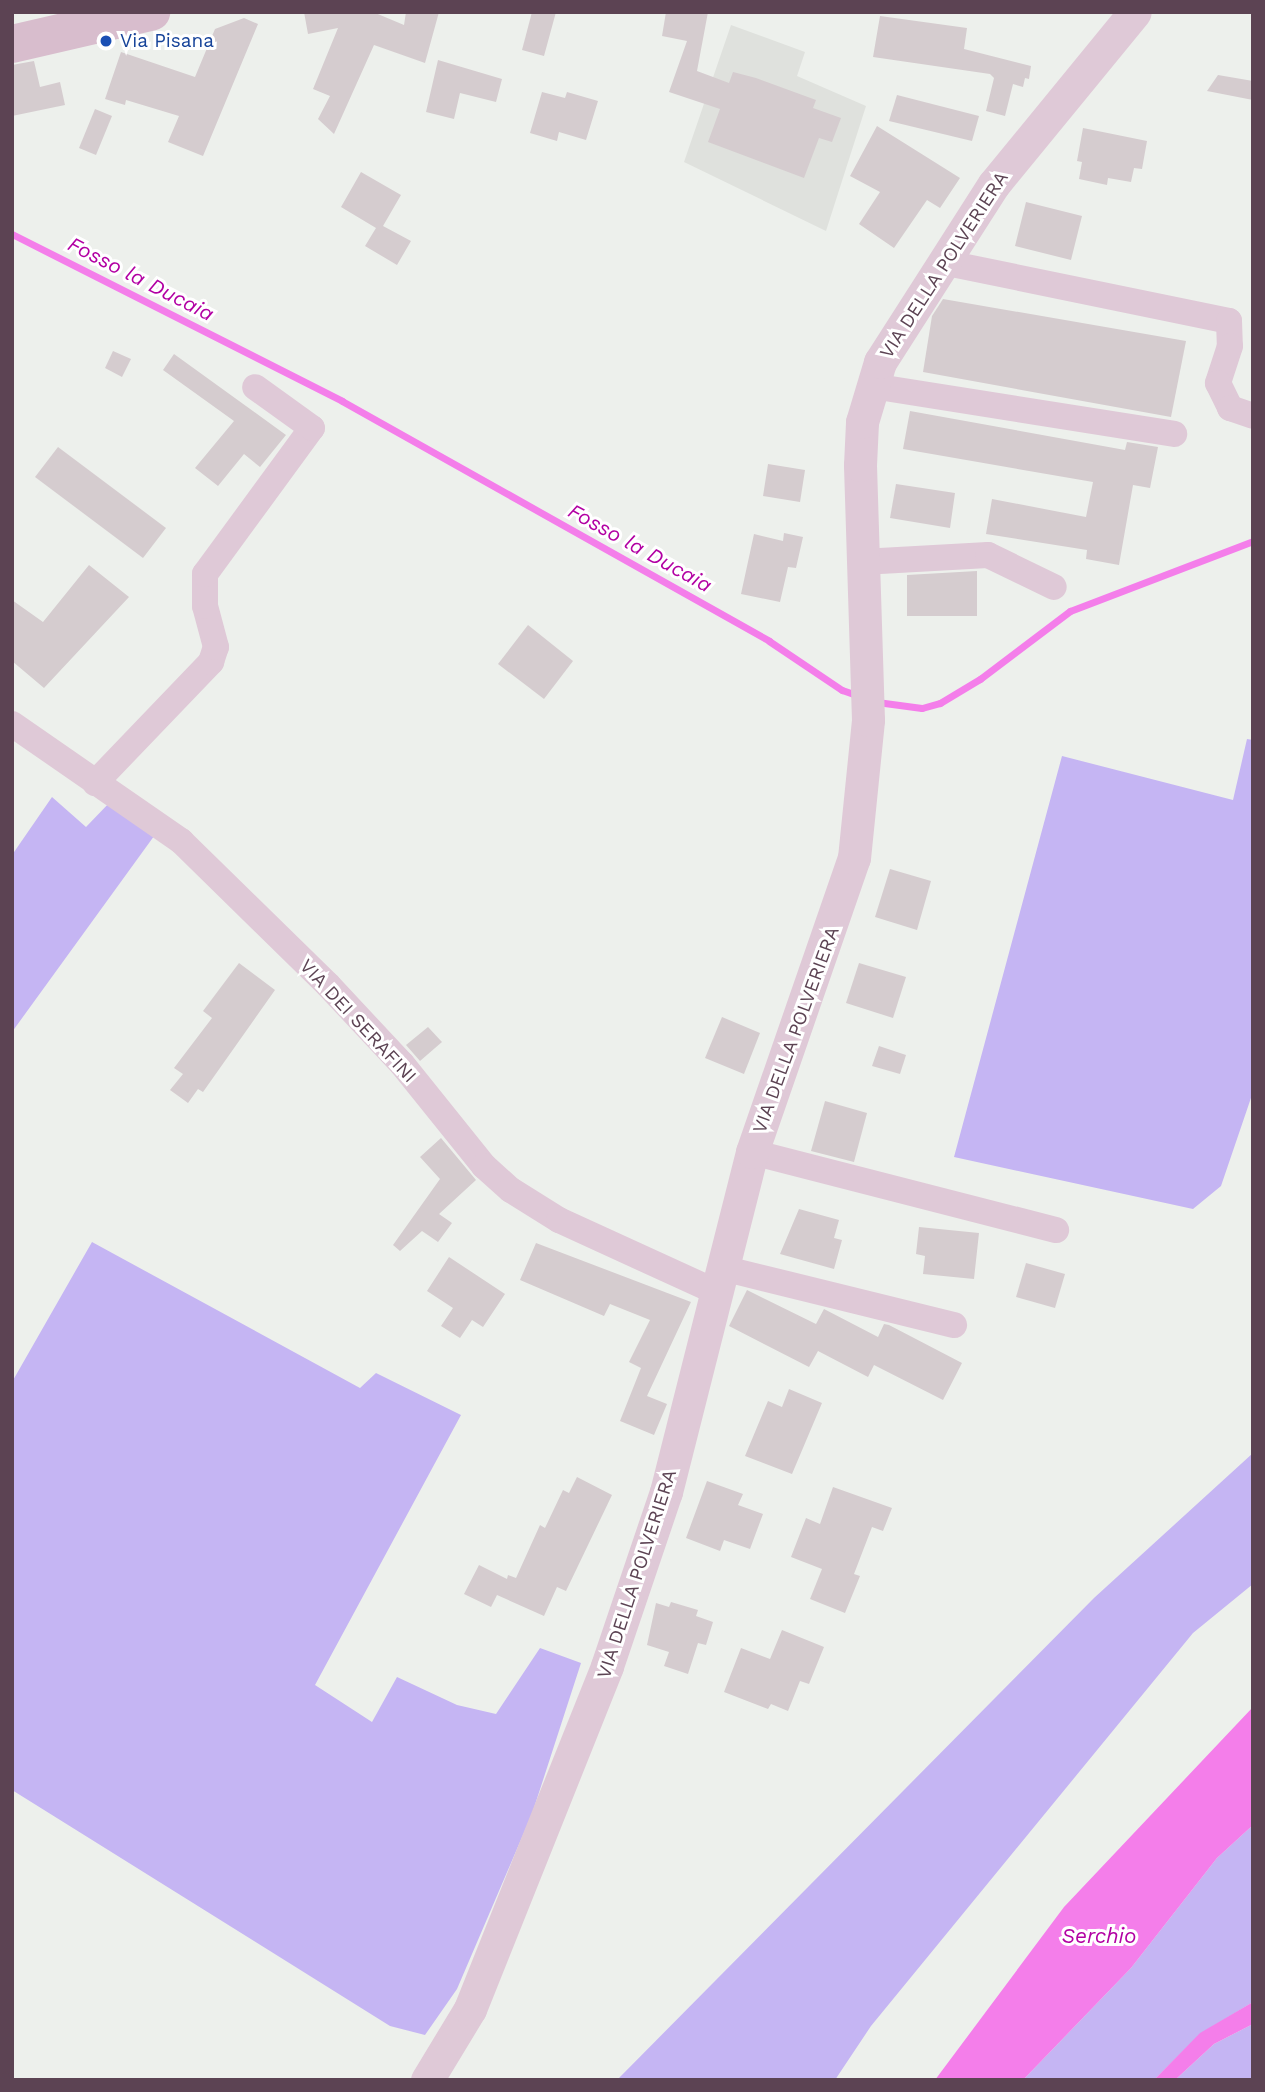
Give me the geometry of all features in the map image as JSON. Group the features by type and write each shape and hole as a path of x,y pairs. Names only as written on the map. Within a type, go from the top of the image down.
{"main road":[{"path":"12,44 151,12"}],"street":[{"name":"VIA DELLA POLVERIERA","path":"427,2080 470,2009 580,1743 666,1492 752,1152 854,858 866,771 868,698 860,465 862,422 872,386 896,332 994,184 1135,12"},
{"path":"942,262 1228,321 1230,346 1218,383 1230,408 1253,416"},
{"path":"872,386 1174,435"},
{"path":"95,783 211,662 216,647 205,606 205,574 312,428 256,387"},
{"path":"862,562 988,555 1054,587"},
{"name":"VIA DEI SERAFINI","path":"12,724 181,841 402,1064 484,1166 511,1190 559,1220 719,1280 954,1325"},
{"path":"752,1152 1056,1230"}],"shaded area":[{"path":"731,25 805,52 797,76 866,106 826,231 684,162"},
{"path":"1247,739 1253,740 1253,1092 1221,1186 1193,1209 954,1157 1062,756 1233,800"},
{"path":"52,797 86,827 112,800 157,832 12,1032 12,855"},
{"path":"92,1242 360,1388 376,1373 461,1415 315,1685 372,1722 397,1677 457,1705 496,1714 540,1648 581,1663 532,1814 457,1989 425,2035 390,2026 12,1790 12,1382"},
{"path":"1253,1453 1253,1584 1193,1633 871,2026 835,2080 617,2080 1094,1598"},
{"path":"1253,1825 1253,2002 1200,2034 1154,2080 1023,2080 1131,1968 1217,1858"},
{"path":"1253,2024 1253,2080 1175,2080 1214,2044"}],"water":[{"name":"Serchio","path":"1253,1707 1253,1825 1217,1858 1131,1968 1023,2080 935,2080 1064,1907"},
{"path":"1253,2002 1253,2024 1214,2044 1175,2080 1154,2080 1200,2033"}],"building":[{"path":"304,12 373,12 404,25 406,12 439,12 425,63 374,45 334,134 318,119 330,96 313,89 338,28 308,34"},
{"path":"532,12 556,12 544,56 522,50"},
{"path":"666,12 708,12 697,71 729,83 733,72 756,78 816,100 813,108 841,118 832,142 819,138 804,178 708,142 720,109 669,92 687,41 662,36"},
{"path":"880,16 967,28 964,49 1031,66 1029,79 1025,78 1023,87 1013,84 1005,116 986,111 994,78 990,74 873,57"},
{"path":"244,18 258,24 203,156 168,142 179,116 126,100 125,105 105,99 121,52 195,77 215,29"},
{"path":"438,60 502,79 496,102 460,93 454,119 426,112"},
{"path":"34,61 40,87 60,82 65,105 12,116 12,65"},
{"path":"1218,75 1253,81 1253,100 1207,91"},
{"path":"542,92 565,98 567,92 598,101 586,140 559,132 557,141 530,133"},
{"path":"897,95 979,116 972,141 889,121"},
{"path":"95,109 112,116 96,155 79,148"},
{"path":"877,126 960,178 940,208 927,200 894,248 859,224 880,192 850,176"},
{"path":"1083,128 1147,141 1142,169 1134,168 1131,182 1108,178 1107,185 1079,179 1082,162 1077,161"},
{"path":"361,172 401,195 383,226 411,241 397,265 365,246 376,228 341,207"},
{"path":"1026,202 1082,216 1071,260 1015,246"},
{"path":"943,299 1186,341 1171,417 923,372 932,316"},
{"path":"113,351 131,359 122,377 105,368"},
{"path":"174,354 286,435 260,467 244,454 218,486 195,468 234,421 163,370"},
{"path":"910,411 1125,450 1127,442 1158,447 1150,488 1133,485 1119,565 1086,559 1087,550 986,534 992,499 1086,517 1093,482 903,449"},
{"path":"58,447 166,528 143,558 35,477"},
{"path":"768,464 805,470 800,502 763,496"},
{"path":"896,484 955,493 950,528 890,518"},
{"path":"784,533 803,537 796,568 788,567 780,602 741,594 754,534 783,541"},
{"path":"89,565 129,597 44,688 12,661 12,600 43,622"},
{"path":"977,571 977,616 907,616 907,575"},
{"path":"528,625 573,661 544,699 498,664"},
{"path":"890,869 931,881 917,930 875,917"},
{"path":"239,963 275,990 203,1092 198,1089 188,1103 170,1090 183,1074 174,1068 212,1018 203,1011"},
{"path":"859,963 906,977 893,1018 846,1003"},
{"path":"722,1017 760,1033 744,1074 705,1058"},
{"path":"428,1027 442,1042 420,1061 406,1045"},
{"path":"879,1046 906,1055 900,1074 872,1066"},
{"path":"825,1101 867,1113 854,1162 811,1151"},
{"path":"441,1138 476,1180 439,1214 452,1223 438,1242 422,1231 400,1251 393,1245 440,1179 420,1157"},
{"path":"799,1209 839,1220 834,1238 842,1240 834,1269 780,1254"},
{"path":"919,1227 979,1233 974,1279 923,1274 925,1256 916,1254"},
{"path":"536,1243 691,1302 647,1396 667,1404 654,1435 620,1421 641,1368 629,1362 650,1320 610,1304 604,1316 520,1280"},
{"path":"449,1257 505,1294 483,1327 472,1320 460,1338 441,1326 453,1308 427,1291"},
{"path":"1026,1263 1065,1274 1055,1308 1016,1297"},
{"path":"747,1290 816,1324 824,1309 878,1337 884,1324 889,1325 962,1363 943,1400 874,1365 868,1377 818,1351 809,1367 729,1326"},
{"path":"789,1389 822,1403 792,1474 745,1456 768,1401 782,1407"},
{"path":"577,1477 612,1495 566,1591 557,1587 544,1616 497,1595 491,1607 464,1594 479,1565 507,1579 508,1575 516,1578 540,1525 545,1528 563,1490 569,1493"},
{"path":"707,1481 743,1494 738,1505 763,1514 750,1549 724,1540 720,1551 686,1538"},
{"path":"833,1487 892,1508 883,1531 872,1527 854,1574 860,1576 845,1613 810,1599 822,1569 791,1557 806,1518 820,1524"},
{"path":"671,1602 698,1610 696,1616 713,1622 706,1645 698,1643 688,1674 664,1666 669,1652 647,1645 656,1603 669,1607"},
{"path":"782,1630 824,1647 809,1684 800,1681 788,1711 771,1704 768,1709 724,1692 741,1648 770,1659"}],"waterway":[{"name":"Fosso la Ducaia","path":"12,234 342,401 769,641 842,690 859,696"},
{"name":"Fosso la Ducaia","path":"877,702 922,708 940,703 980,679 1070,611 1253,541"}],"place":[{"name":"Via Pisana","path":"106,41"}]}
